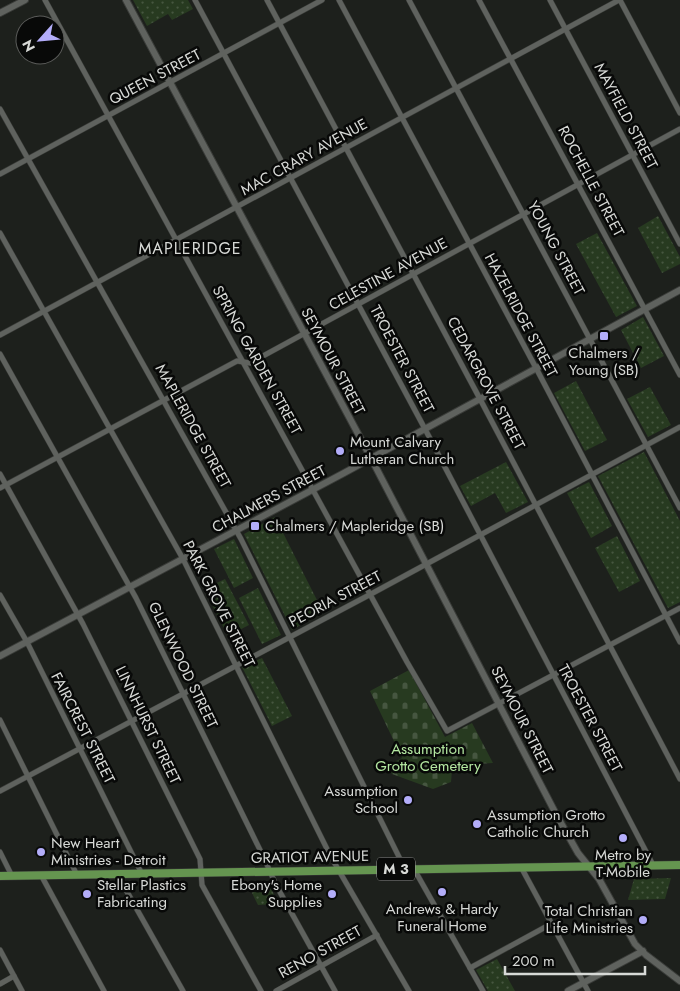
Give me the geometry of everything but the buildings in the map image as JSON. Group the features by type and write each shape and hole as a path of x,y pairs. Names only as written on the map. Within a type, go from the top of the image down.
{"main road":[{"name":"GRATIOT AVENUE","path":"0,876 680,865"}],"street":[{"path":"0,13 25,0"},
{"name":"SPRING GARDEN STREET","path":"45,0 447,731 500,704"},
{"name":"SEYMOUR STREET","path":"126,0 427,564 557,816 578,853 599,879 635,944 680,981"},
{"name":"TROESTER STREET","path":"195,0 425,429 653,865"},
{"name":"CEDARGROVE STREET","path":"267,0 414,274 680,780"},
{"name":"QUEEN STREET","path":"0,174 322,0"},
{"name":"HAZELRIDGE STREET","path":"338,0 536,368 680,642"},
{"name":"YOUNG STREET","path":"409,0 680,508"},
{"name":"ROCHELLE STREET","path":"479,0 680,375"},
{"name":"MAYFIELD STREET","path":"550,0 680,244"},
{"path":"620,0 680,113"},
{"name":"MAC CRARY AVENUE","path":"0,335 620,0"},
{"name":"MAPLERIDGE STREET","path":"0,109 236,530 405,869"},
{"name":"CELESTINE AVENUE","path":"0,488 238,361 250,363 680,129"},
{"name":"PARK GROVE STREET","path":"0,233 183,559 320,835 409,991"},
{"name":"CHALMERS STREET","path":"0,656 314,490 680,290"},
{"name":"GLENWOOD STREET","path":"0,354 130,587 276,885 335,991"},
{"name":"PEORIA STREET","path":"0,791 680,427"},
{"name":"LINNHURST STREET","path":"0,474 78,615 132,721 200,859 202,885 261,991"},
{"name":"FAIRCREST STREET","path":"0,595 26,642 142,874"},
{"path":"500,704 680,608"},
{"path":"0,720 77,875"},
{"path":"0,852 12,876"},
{"path":"521,867 588,991"},
{"path":"414,869 483,991"},
{"path":"117,874 183,991"},
{"path":"41,875 104,991"},
{"path":"470,968 551,924"},
{"name":"RENO STREET","path":"276,991 377,936"},
{"path":"0,950 22,991"},
{"path":"568,991 642,951"},
{"path":"0,984 14,976"}],"green space":[{"path":"133,0 188,0 193,9 172,20 168,14 147,26"},
{"path":"658,216 680,257 680,264 662,273 638,228"},
{"path":"597,233 637,306 616,317 576,244"},
{"path":"643,317 664,356 641,368 621,330"},
{"path":"576,381 607,440 585,451 554,393"},
{"path":"650,387 671,425 648,437 627,399"},
{"path":"644,452 680,521 680,602 668,608 598,476"},
{"path":"506,462 528,502 506,513 495,493 471,506 460,486"},
{"path":"589,482 612,526 591,538 567,493"},
{"path":"275,517 323,612 292,630 244,534"},
{"path":"617,536 640,581 619,592 595,548"},
{"path":"234,539 253,578 234,588 214,549"},
{"path":"225,579 249,625 228,636 204,589"},
{"path":"258,588 281,635 262,644 239,598"},
{"path":"262,658 292,716 272,726 242,667"},
{"name":"Assumption Grotto Cemetery","path":"409,670 445,737 472,723 493,763 460,765 460,768 452,770 451,782 433,789 392,774 388,765 402,758 370,691"},
{"path":"671,878 665,899 628,900 634,879"},
{"path":"248,885 269,885 279,904 258,905"},
{"path":"497,959 515,991 488,991 476,970"}],"place":[{"name":"Chalmers / Young (SB)","path":"604,336"},
{"name":"Mount Calvary Lutheran Church","path":"340,451"},
{"name":"Chalmers / Mapleridge (SB)","path":"255,526"},
{"name":"Assumption School","path":"408,800"},
{"name":"Assumption Grotto Catholic Church","path":"477,824"},
{"name":"Metro by T-Mobile","path":"623,838"},
{"name":"New Heart Ministries - Detroit","path":"41,852"},
{"name":"Andrews & Hardy Funeral Home","path":"442,892"},
{"name":"Stellar Plastics Fabricating","path":"87,894"},
{"name":"Ebony's Home Supplies","path":"332,894"},
{"name":"Total Christian Life Ministries","path":"643,920"}],"district":[{"name":"MAPLERIDGE","path":"190,248"}]}
